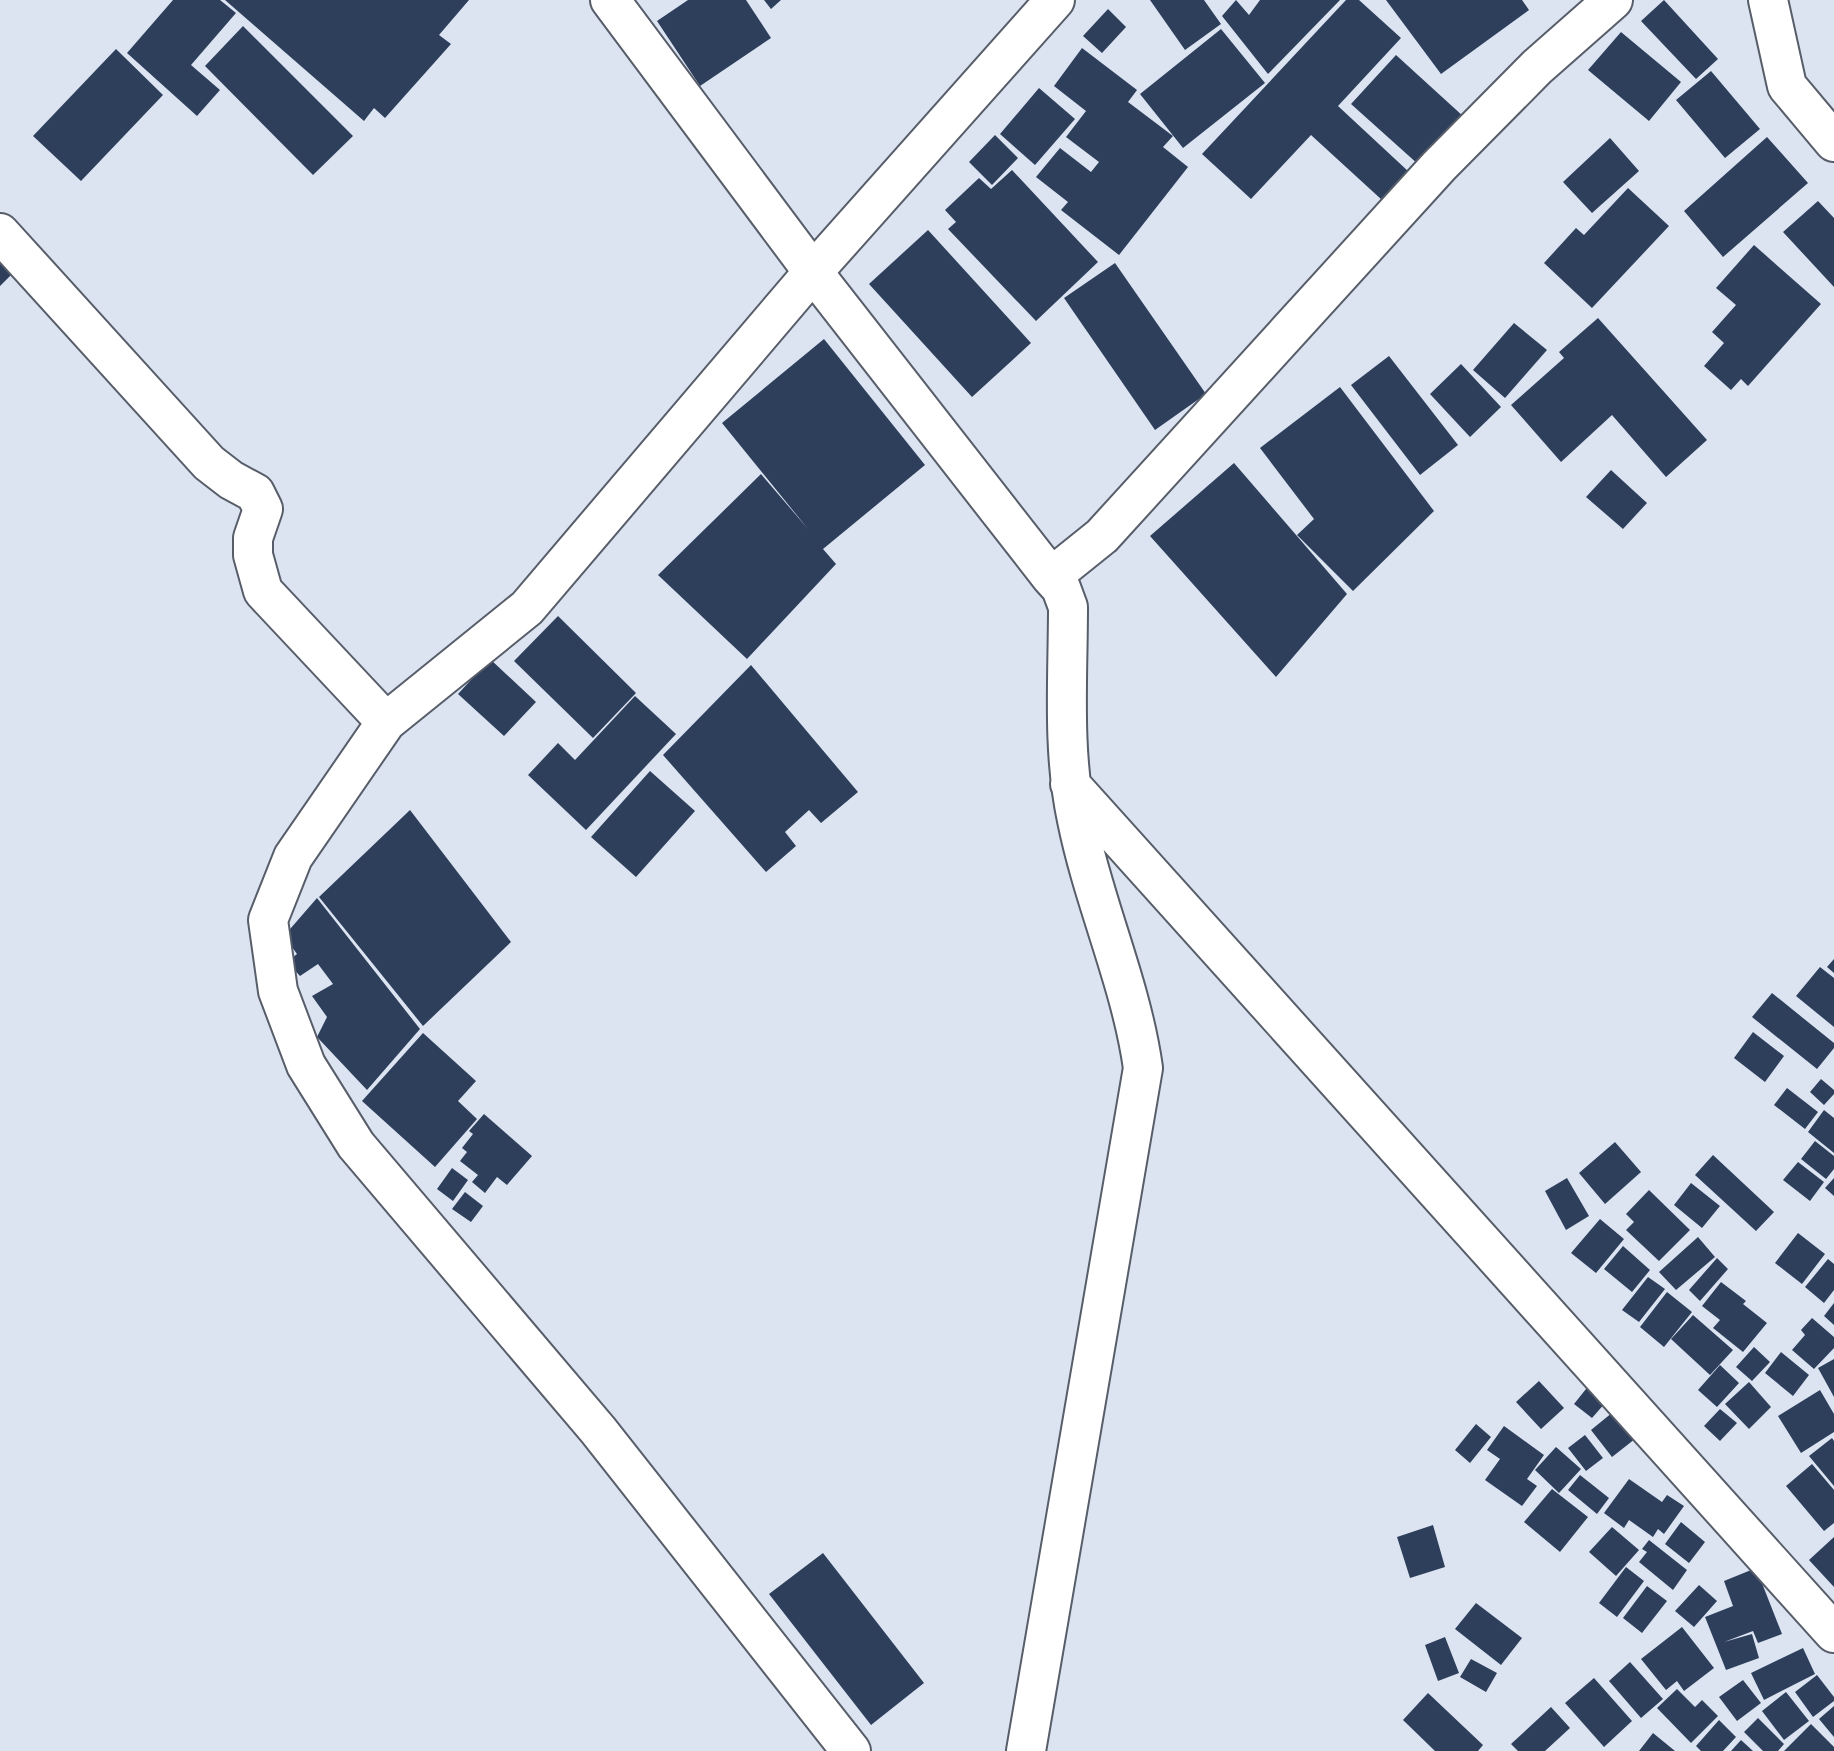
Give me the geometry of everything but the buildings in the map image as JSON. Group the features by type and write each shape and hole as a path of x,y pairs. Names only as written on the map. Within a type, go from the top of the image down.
{"street":[{"path":"610,0 813,272 1061,588 1068,607 1070,784 1077,823 1138,1029 1143,1068 1026,1751"},
{"path":"851,1751 598,1430 356,1145 306,1065 278,991 268,920 293,857 386,722 527,608 813,272 1055,0"},
{"path":"1051,577 1102,536 1440,166 1537,67 1612,0"},
{"path":"1768,0 1787,86 1834,142"},
{"path":"0,233 209,463 231,480 255,493 263,509 253,538 253,555 263,591 386,722"},
{"path":"1070,784 1834,1633"}]}
